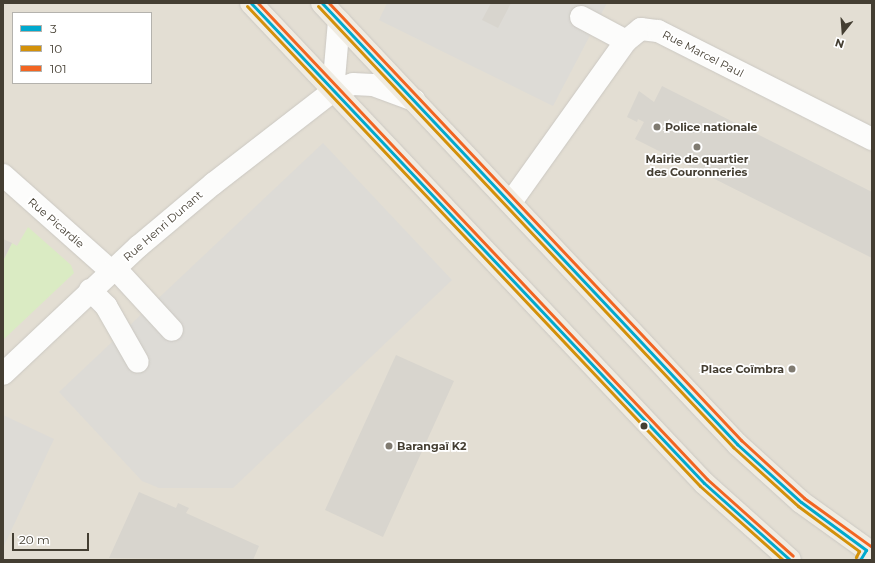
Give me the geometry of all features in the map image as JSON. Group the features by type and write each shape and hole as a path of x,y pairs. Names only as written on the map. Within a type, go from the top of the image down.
{"main road":[{"path":"250,3 704,483 790,560"},
{"path":"322,3 511,202 533,231 737,444 801,502 868,552"}],"street":[{"path":"581,17 626,41"},
{"path":"333,91 339,21"},
{"name":"Rue Marcel Paul","path":"511,202 626,41 641,29 658,31 872,139"},
{"name":"Rue Henri Dunant","path":"3,374 113,269 213,184 333,91 353,84 373,85 414,100"},
{"name":"Rue Picardie","path":"3,174 113,269 172,330"},
{"path":"90,290 106,306 138,362"}],"shaded area":[{"path":"3,3 872,3 872,560 3,560"},
{"path":"387,3 607,3 553,106 379,20"},
{"path":"323,143 452,280 233,488 159,488 142,481 59,392"},
{"path":"3,415 54,439 3,548"}],"green space":[{"path":"28,227 71,265 74,273 3,340 3,261 12,243 17,246"}],"building":[{"path":"491,3 511,3 498,28 482,20"},
{"path":"662,86 872,192 872,258 635,139 644,122 638,119 637,122 627,117 639,91 654,102"},
{"path":"3,239 12,243 3,261"},
{"name":"Barangaï K2","path":"396,355 454,381 383,537 325,510"},
{"path":"139,492 176,508 178,503 189,508 186,513 259,546 253,560 109,558"}],"transit line":[{"name":"3","path":"251,3 704,483 790,560"},
{"name":"101","path":"258,3 707,479 793,556"},
{"name":"3","path":"322,3 737,444 801,502 866,550 860,560"},
{"name":"101","path":"329,3 741,440 804,498 872,547"},
{"name":"10","path":"247,6 700,486 783,560"},
{"name":"10","path":"318,6 733,447 798,506 859,551 856,557"}],"place":[{"name":"Police nationale","path":"657,127"},
{"name":"Mairie de quartier des Couronneries","path":"697,147"},
{"name":"Place Coïmbra","path":"792,369"},
{"name":"Barangaï K2","path":"389,446"}]}
